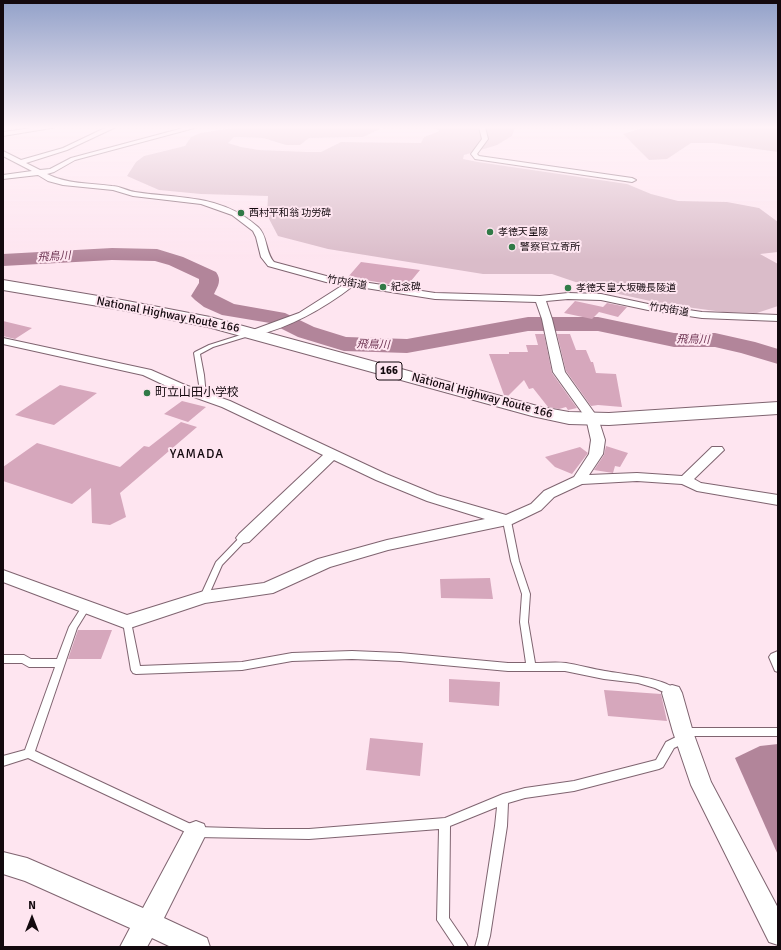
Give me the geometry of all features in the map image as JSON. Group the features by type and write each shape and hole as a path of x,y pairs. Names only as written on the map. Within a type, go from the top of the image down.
{"highway":[{"name":"National Highway Route 166","path":"3,285 122,305 210,322 539,412 569,418 617,418 778,408"}],"street":[{"name":"竹内街道","path":"38,171 63,183 114,188 133,194 184,199 223,208 235,213 256,230 260,237 265,257 271,264 329,280 435,296 540,299 568,296 601,297 648,307 702,315 778,318"},
{"path":"3,177 43,174 53,171"},
{"path":"571,171 632,180"},
{"path":"254,333 303,315 331,298 350,284"},
{"path":"540,299 548,323 559,372 592,418 598,440 596,454 579,480"},
{"path":"3,341 147,372 182,388 226,404 332,454 432,498 507,521"},
{"path":"3,350 16,344"},
{"path":"685,480 717,450"},
{"path":"244,538 332,454"},
{"path":"3,576 127,622 204,597 267,588 324,563 387,545 485,524 507,521 536,507 549,494 579,480 637,477 685,480 697,487 778,500"},
{"path":"672,693 684,735 702,785 778,933"},
{"path":"132,947 148,923 196,832"},
{"path":"3,864 27,870 148,923 198,947"}],"lane":[{"path":"203,396 197,353 211,346 254,333"},
{"path":"507,521 515,561 526,594 524,622 531,667"},
{"path":"204,597 218,564 244,538"},
{"path":"29,753 73,627 86,607"},
{"path":"127,622 136,670 242,666 292,657 352,655 413,658 508,667 566,667 604,675 638,679 658,685 672,693"},
{"path":"778,655 774,657 778,668"},
{"path":"3,659 24,659 29,663 61,663"},
{"path":"3,761 29,753 196,832 309,834 445,823 503,799 574,786 659,764 670,744 684,735 778,732"},
{"path":"481,947 501,826 503,799"},
{"path":"445,823 443,920 462,947"}],"shaded area":[{"path":"130,171 541,171 627,184 651,194 678,201 727,202 759,208 778,222 778,252 760,254 778,264 778,306 757,313 723,312 664,304 596,289 552,274 483,274 328,249 278,236 267,215 268,196 201,194 159,190 127,176"},
{"path":"778,744 778,855 735,758 760,746"}],"building":[{"path":"361,262 420,270 406,287 348,277"},
{"path":"575,301 603,307 607,303 627,307 618,317 599,312 592,319 564,313"},
{"path":"3,321 32,328 15,339 3,336"},
{"path":"535,334 544,334 552,373 577,408 568,410 566,407 559,409 548,407 533,388 529,389 524,380 508,396 504,395 489,354 528,352 526,345 538,345"},
{"path":"557,334 570,334 576,350 586,350 591,362 593,362 596,373 616,374 622,407 598,405 591,406 566,371"},
{"path":"60,385 97,393 54,425 15,415"},
{"path":"182,401 206,407 188,422 164,414"},
{"path":"181,422 197,427 120,493 126,517 110,525 92,523 91,488 72,504 3,481 3,467 37,443 120,467 144,446 149,447"},
{"path":"606,446 628,453 620,467 615,466 613,473 594,470 604,455"},
{"path":"580,447 588,453 572,474 555,467 545,457"},
{"path":"490,578 493,599 441,598 440,579"},
{"path":"78,630 112,630 101,659 68,659"},
{"path":"449,679 500,682 499,706 449,702"},
{"path":"604,690 661,694 667,721 608,716"},
{"path":"370,738 423,743 420,776 366,770"}],"waterway":[{"name":"飛鳥川","path":"3,260 112,254 157,255 176,261 209,276 209,283 202,296 212,302 230,310 249,312 277,318 306,332 344,344 407,346 528,324 598,324 674,340 715,340 747,347 778,357"}],"place":[{"name":"西村平和翁 功労碑","path":"241,213"},
{"name":"孝徳天皇陵","path":"490,232"},
{"name":"警察官立寄所","path":"512,247"},
{"name":"紀念碑","path":"383,287"},
{"name":"孝徳天皇大坂磯長陵道","path":"568,288"},
{"name":"町立山田小学校","path":"147,393"}],"district":[{"name":"YAMADA","path":"197,455"}]}
